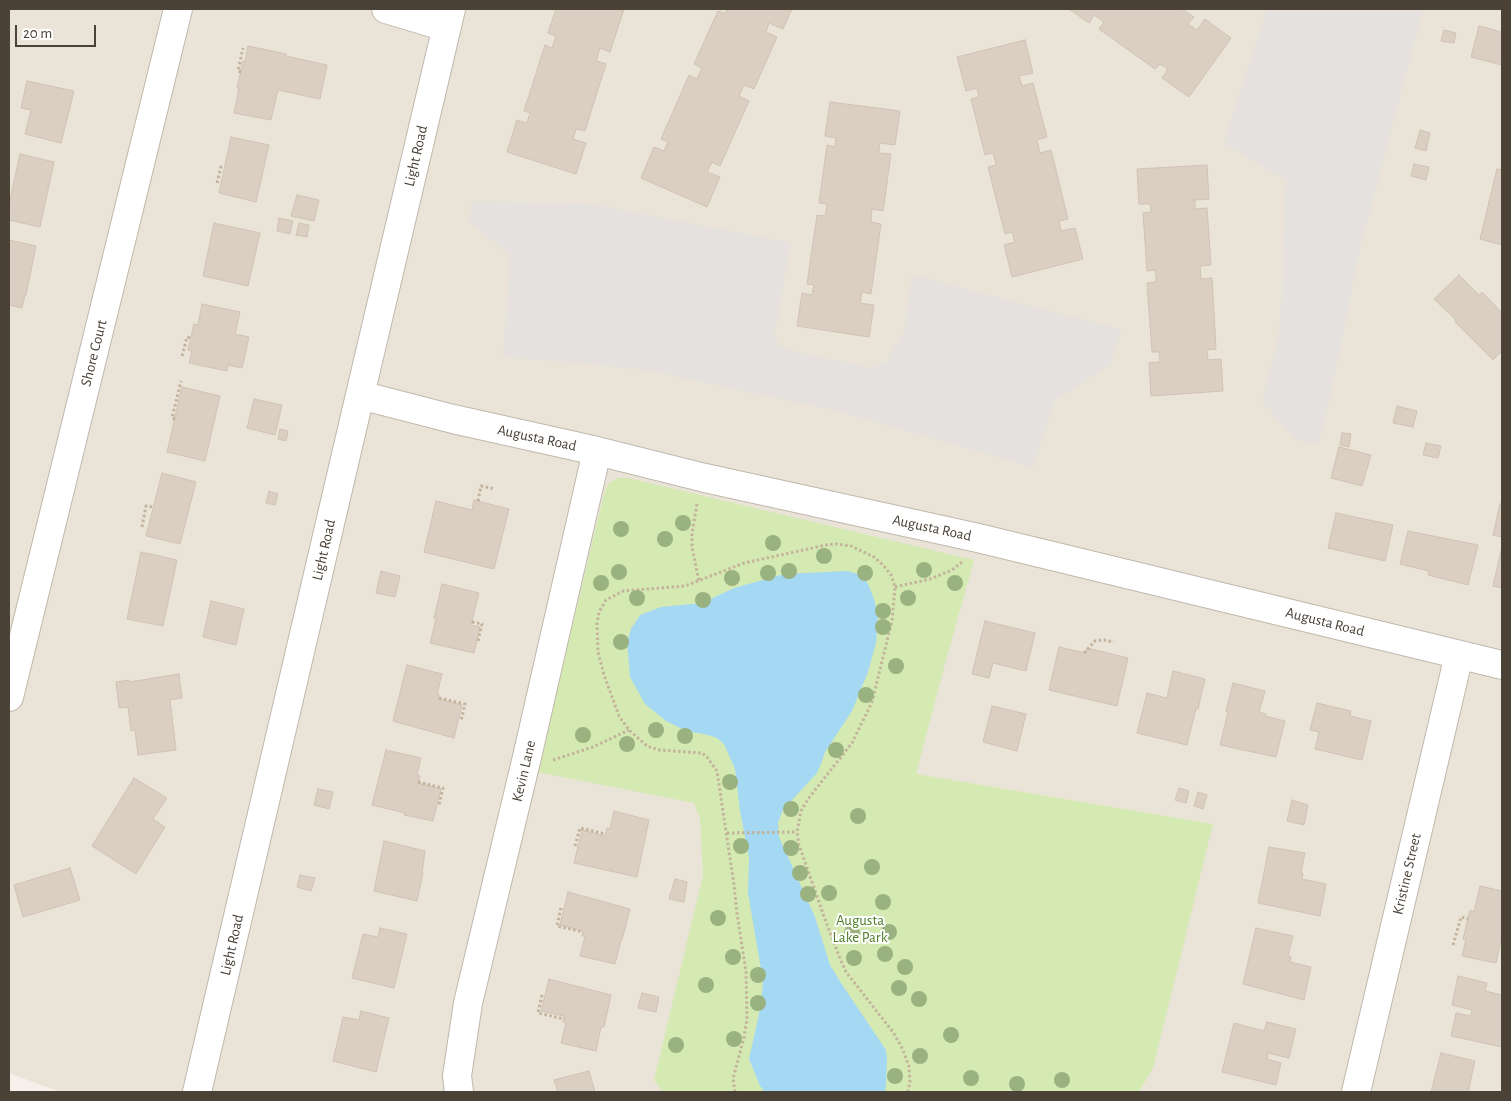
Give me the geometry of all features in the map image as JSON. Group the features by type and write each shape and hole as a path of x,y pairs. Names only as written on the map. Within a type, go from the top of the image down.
{"street":[{"name":"Shore Court","path":"9,697 178,9"},
{"path":"386,9 449,18"},
{"name":"Light Road","path":"198,1092 449,18"},
{"name":"Augusta Road","path":"360,395 453,419 597,451 705,478 988,540 1502,665"},
{"name":"Kevin Lane","path":"458,1092 457,1076 468,1003 529,751 597,451"},
{"name":"Kristine Street","path":"1356,1092 1459,655"}],"path":[{"path":"241,72 238,71 243,48"},
{"path":"217,183 221,167 224,168"},
{"path":"182,356 187,337 191,338"},
{"path":"175,419 172,418 181,381"},
{"path":"478,501 481,486 495,489"},
{"path":"698,582 692,547 693,523 699,496"},
{"path":"142,527 146,506 153,507"},
{"path":"735,1092 733,1079 747,1019 746,972 717,771 707,757 697,752 672,751 647,746 629,730 619,716 604,676 598,652 597,624 602,605 606,600 623,592 685,586 744,563 836,544 851,546 874,557 891,575 895,587 892,621 872,702 852,743 800,811 796,832 826,922 846,972 893,1032 902,1048 909,1066 910,1082 908,1092"},
{"path":"895,587 930,579 952,570 965,559"},
{"path":"472,622 482,624 478,641"},
{"path":"1084,653 1095,641 1114,642"},
{"path":"439,698 465,704 461,721"},
{"path":"547,761 556,760 593,747 629,730"},
{"path":"418,782 443,788 439,805"},
{"path":"575,846 580,828 605,834"},
{"path":"727,834 796,832"},
{"path":"561,908 557,926 583,932"},
{"path":"1453,945 1461,917 1468,919"},
{"path":"542,995 538,1013 564,1019"}],"shaded area":[{"path":"9,9 1502,9 1502,1092 60,1092 9,1073"},
{"path":"1267,9 1423,9 1360,248 1319,445 1297,440 1262,401 1278,341 1282,297 1285,188 1287,181 1224,143"},
{"path":"472,201 591,204 791,243 774,336 782,347 792,351 872,368 886,362 904,332 912,275 1122,330 1110,365 1055,400 1033,467 833,410 647,370 503,357 511,255 470,222"}],"green space":[{"name":"Augusta Lake Park","path":"618,478 628,478 974,560 916,774 1213,824 1153,1068 1139,1092 663,1092 654,1080 703,875 700,818 694,803 537,772 604,494 608,484"}],"water":[{"path":"848,571 863,576 874,599 878,616 876,643 868,672 852,711 825,752 817,773 782,812 778,823 779,837 815,917 830,965 886,1050 885,1092 765,1092 760,1086 749,1059 761,1005 763,981 748,893 749,857 740,811 735,769 724,744 717,738 686,731 666,721 645,704 630,677 627,642 631,629 640,615 661,607 702,603 734,588 784,574"}],"building":[{"path":"556,9 624,9 610,52 600,48 596,61 606,64 585,131 576,129 573,139 586,143 576,174 507,152 517,120 527,123 530,113 524,111 545,45 552,48 556,36 548,33"},
{"path":"727,9 792,9 783,29 769,23 766,32 777,37 754,89 744,85 739,96 749,101 720,166 712,162 707,172 720,177 707,207 641,178 654,147 664,151 668,142 661,139 689,75 697,79 702,68 694,64 718,11 725,14"},
{"path":"1069,9 1182,9 1194,17 1188,24 1197,30 1205,19 1231,38 1189,97 1162,78 1168,69 1160,64 1155,69 1099,29 1104,22 1094,15 1089,23"},
{"path":"1479,26 1502,32 1502,65 1471,57"},
{"path":"1444,30 1456,33 1454,43 1441,41"},
{"path":"1025,40 1033,73 1019,76 1022,86 1033,83 1047,137 1037,140 1040,153 1051,150 1068,219 1059,221 1061,231 1075,228 1083,259 1012,277 1004,245 1015,242 1012,232 1005,234 988,167 996,165 995,160 993,153 985,155 971,99 979,97 977,88 966,91 957,57"},
{"path":"248,46 327,65 320,99 278,90 271,120 234,113 239,88 237,88"},
{"path":"27,81 74,91 61,143 25,134 31,110 21,108"},
{"path":"830,102 900,111 895,145 880,143 879,148 879,153 891,154 883,211 872,209 871,222 881,224 871,294 862,292 860,303 874,305 869,337 797,326 802,293 812,295 814,285 807,284 817,215 825,216 826,211 827,204 819,203 827,145 835,147 836,138 825,136"},
{"path":"1420,130 1430,133 1426,151 1415,148"},
{"path":"231,137 269,145 256,202 219,193"},
{"path":"20,154 54,162 40,227 9,220 9,204"},
{"path":"1414,164 1429,167 1426,180 1411,176"},
{"path":"1207,165 1209,199 1195,200 1195,209 1207,208 1211,265 1200,266 1201,279 1212,278 1216,349 1207,350 1208,360 1221,359 1223,391 1151,396 1149,363 1160,362 1159,352 1152,352 1147,283 1156,282 1156,277 1155,270 1147,271 1143,213 1151,212 1151,208 1150,204 1139,204 1137,169"},
{"path":"1497,169 1502,170 1502,245 1480,239"},
{"path":"297,195 319,200 314,221 291,216"},
{"path":"279,218 293,221 290,234 277,231"},
{"path":"214,223 260,233 248,286 203,276"},
{"path":"299,223 309,225 307,237 296,235"},
{"path":"9,240 36,246 22,308 9,305"},
{"path":"1459,275 1479,295 1482,292 1502,313 1502,351 1493,360 1434,299"},
{"path":"202,304 240,312 235,334 249,337 242,368 228,365 227,371 189,363 192,351 188,350 194,324 198,325"},
{"path":"182,387 220,396 205,461 167,452"},
{"path":"254,399 282,405 275,435 247,428"},
{"path":"1397,406 1417,411 1413,427 1393,423"},
{"path":"280,429 288,431 286,441 278,439"},
{"path":"1342,433 1351,434 1349,447 1340,445"},
{"path":"1426,443 1441,446 1438,458 1423,455"},
{"path":"1339,447 1371,455 1362,486 1331,478"},
{"path":"162,473 196,482 180,544 146,536"},
{"path":"269,491 278,494 275,505 266,503"},
{"path":"474,500 509,509 494,569 424,552 436,501 472,510"},
{"path":"1500,504 1502,504 1502,537 1493,535"},
{"path":"1336,513 1393,525 1385,561 1328,548"},
{"path":"1408,531 1478,545 1468,585 1428,575 1429,571 1400,564"},
{"path":"1502,551 1502,588 1493,586"},
{"path":"141,552 177,560 163,626 127,619"},
{"path":"381,571 400,576 395,597 376,593"},
{"path":"442,584 479,593 471,625 480,627 474,653 430,643"},
{"path":"211,601 244,609 236,645 203,637"},
{"path":"985,621 1035,633 1026,671 993,663 989,678 972,674"},
{"path":"1059,647 1085,653 1087,648 1128,658 1117,706 1049,690"},
{"path":"407,665 442,674 437,694 439,694 438,699 462,705 454,738 393,721"},
{"path":"1173,671 1205,679 1187,745 1137,733 1147,693 1167,698"},
{"path":"179,674 182,698 170,700 176,750 138,755 135,730 131,731 128,707 119,708 116,682 129,680 129,682"},
{"path":"1233,683 1265,691 1259,712 1266,714 1265,716 1285,721 1276,757 1220,745"},
{"path":"1317,703 1351,711 1350,716 1371,721 1362,760 1315,749 1319,732 1310,730"},
{"path":"992,706 1026,714 1017,751 983,742"},
{"path":"386,750 421,758 417,775 420,776 418,783 441,789 433,821 404,815 405,813 372,805"},
{"path":"134,778 167,798 153,819 165,827 136,874 92,846"},
{"path":"1179,788 1189,791 1186,803 1175,800"},
{"path":"318,789 333,792 329,809 314,805"},
{"path":"1198,792 1207,795 1203,809 1194,806"},
{"path":"1292,800 1308,805 1304,825 1287,821"},
{"path":"614,811 649,820 637,877 574,863 582,830 605,836 607,828 610,829"},
{"path":"384,841 425,851 423,873 417,901 374,891"},
{"path":"1269,847 1305,853 1301,873 1303,873 1302,879 1326,884 1320,916 1258,903"},
{"path":"70,868 80,900 23,917 14,885"},
{"path":"300,875 315,878 311,891 297,887"},
{"path":"675,879 687,882 684,902 669,899"},
{"path":"1480,886 1502,891 1502,936 1496,963 1462,956 1466,939 1463,939 1470,910 1474,912"},
{"path":"568,892 630,909 615,964 580,956 585,936 582,936 583,931 560,925"},
{"path":"380,928 407,934 394,988 352,978 363,934 378,937"},
{"path":"1256,928 1293,936 1288,956 1291,957 1290,962 1311,967 1304,1000 1243,984"},
{"path":"1458,976 1487,983 1485,991 1502,995 1502,1047 1451,1036 1456,1013 1471,1016 1472,1010 1452,1005"},
{"path":"549,979 611,995 604,1027 601,1027 596,1051 561,1043 566,1023 563,1022 564,1016 541,1011"},
{"path":"642,993 659,997 656,1012 638,1008"},
{"path":"361,1011 389,1018 376,1072 333,1061 343,1017 359,1020"},
{"path":"1267,1022 1296,1029 1289,1058 1268,1053 1267,1059 1281,1063 1276,1085 1222,1072 1234,1023 1264,1031"},
{"path":"1441,1053 1475,1061 1468,1092 1431,1092"},
{"path":"589,1071 595,1092 558,1092 554,1080"}]}
